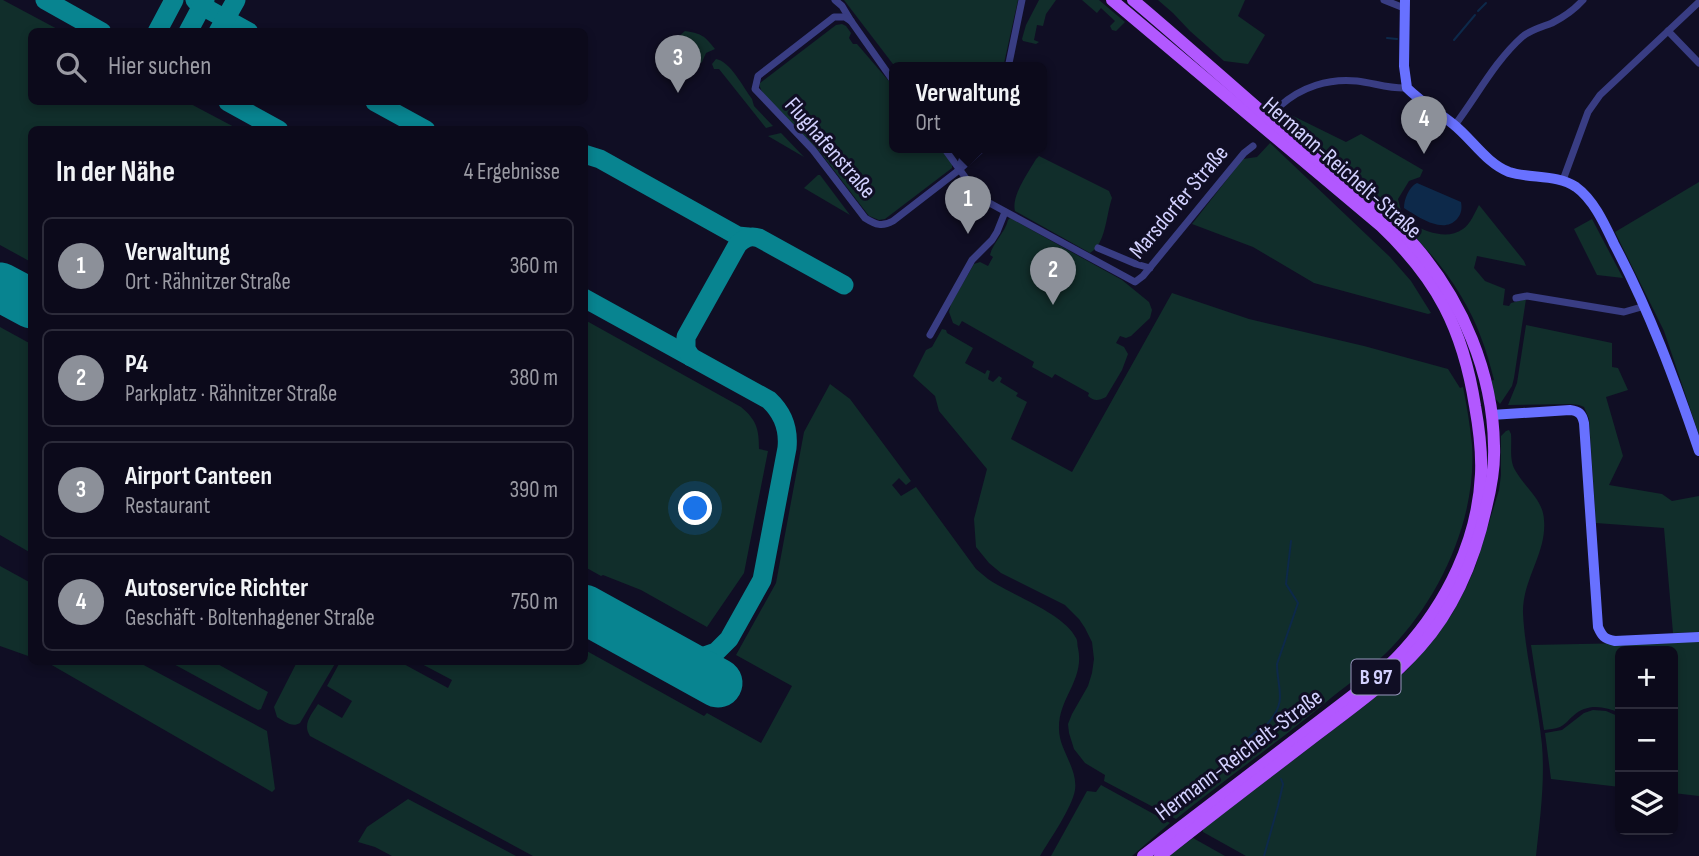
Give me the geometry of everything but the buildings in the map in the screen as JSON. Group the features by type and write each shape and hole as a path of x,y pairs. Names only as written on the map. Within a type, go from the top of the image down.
{"main road":[{"name":"Hermann-Reichelt-Straße","path":"1112,0 1381,226 1411,257 1440,296 1457,331 1468,367 1481,459 1476,514 1455,573 1425,625 1403,652 1380,673 1143,856"},
{"name":"Hermann-Reichelt-Straße","path":"1133,0 1377,209 1414,244 1444,284 1464,320 1482,369 1494,445 1494,468 1480,536 1465,578 1443,617 1422,646 1387,681 1160,856"},
{"path":"1477,416 1491,415"}],"street":[{"path":"833,0 834,17 845,17 851,21"},
{"path":"833,0 848,14 889,75"},
{"path":"1009,62 1022,4 1028,0"},
{"path":"1384,0 1404,4 1407,88"},
{"path":"1455,125 1501,60 1522,37 1556,21 1583,0"},
{"path":"1563,180 1588,112 1601,95 1699,2"},
{"name":"Flughafenstraße","path":"834,17 758,76 755,89 813,150 866,218 883,226 893,222 978,153"},
{"path":"1668,31 1699,63"},
{"path":"1280,106 1290,96 1317,84 1354,81 1407,88 1455,125 1490,160 1507,171 1524,176 1563,180 1578,188 1608,231 1645,306 1699,451"},
{"name":"Marsdorfer Straße","path":"1005,212 1135,282 1150,268 1244,153 1253,146"},
{"path":"930,335 972,260 997,232 1005,212 984,200 947,153"},
{"path":"959,170 965,153"},
{"path":"1098,248 1150,268"},
{"path":"1516,298 1527,296 1624,312 1645,306"},
{"path":"1491,415 1570,410 1577,411 1582,416 1598,627 1602,636 1615,641 1699,638"}],"green space":[{"path":"0,0 55,28 28,28 28,105 193,105 232,126 28,126 28,260 0,245"},
{"path":"844,0 1018,0 1004,62 891,62"},
{"path":"1039,0 1056,0 1046,14 1043,26 1037,25 1034,40 1039,42 1036,44 1022,39"},
{"path":"1082,0 1099,0 1125,22 1116,31 1112,30 1110,26 1115,21 1101,8 1097,13"},
{"path":"1158,0 1245,0 1238,16 1265,35 1248,64 1224,61"},
{"path":"836,25 846,26 851,33 849,38 853,44 857,44 889,81 889,153 946,153 952,162 952,168 885,219 869,216 819,151 773,106 760,87 760,83"},
{"path":"685,31 702,36 715,49 706,53 699,64 678,37"},
{"path":"716,59 731,69 754,106 773,126 766,128 719,69 714,69 712,64"},
{"path":"1283,111 1346,142 1361,134 1423,170 1420,177 1409,181 1398,199 1401,211 1415,220 1413,225 1438,234 1451,234 1468,225 1479,205 1524,261 1526,266 1477,256 1474,268 1485,281 1505,289 1503,305 1509,306 1526,299 1514,378 1500,404 1495,398 1490,381 1494,380 1481,337 1451,280 1427,249 1400,222 1280,117"},
{"path":"781,133 804,157 768,136"},
{"path":"1270,143 1390,257 1411,281 1431,313 1314,283 1253,247 1192,224 1243,159 1257,157"},
{"path":"1039,156 1109,191 1112,198 1105,228 1099,243 1090,253 1015,211 1018,192"},
{"path":"820,175 850,215 804,188"},
{"path":"1699,182 1699,435 1664,331 1615,232"},
{"path":"1010,218 1122,280 1149,302 1152,310 1150,318 1131,336 1120,336 1116,343 1124,347 1128,354 1106,397 1092,399 1088,396 1089,393 1055,374 1052,378 1032,367 1034,362 962,321 959,326 953,323 949,312 951,304 974,264 980,262 988,266 993,257 990,255 992,250"},
{"path":"1592,219 1623,278 1597,275 1574,229"},
{"path":"1172,293 1249,319 1448,369 1460,388 1463,387 1472,445 1469,500 1462,527 1440,580 1410,627 1370,667 1176,819 1104,781 1105,775 1085,763 1074,749 1068,724 1092,673 1092,642 1079,619 1065,605 1001,573 976,547 974,519 987,469 939,411 935,396 913,376 926,350 932,347 942,329 946,330 973,348 965,363 985,374 987,370 990,371 988,379 993,382 999,376 1002,378 1000,382 1027,402 1011,439 1072,472"},
{"path":"588,322 741,407 751,416 756,426 759,449 768,451 744,573 707,627 641,590 588,569"},
{"path":"1526,325 1612,343 1612,367 1618,368 1628,390 1606,397 1623,456 1609,485 1662,494 1672,501 1699,496 1699,632 1673,633 1664,528 1596,523 1589,419 1584,407 1571,404 1508,405 1517,383"},
{"path":"0,327 28,342 28,551 0,535"},
{"path":"830,384 850,399 911,481 906,485 899,478 892,485 901,496 916,487 976,569 988,579 1060,620 1077,639 1078,670 1063,708 1059,729 1074,774 1075,790 1065,814 1040,856 533,856 310,736 307,723 318,704 342,718 352,701 327,686 338,665 406,665 448,688 452,680 424,665 588,665 588,652 704,716 707,713 761,743 792,686 736,655 776,583 804,432"},
{"path":"1509,430 1513,466 1537,500 1544,520 1542,544 1526,589 1523,613 1543,759 1536,856 1246,856 1203,832 1203,829 1367,704 1408,669 1434,638 1452,614 1476,565 1499,490 1501,436"},
{"path":"0,566 28,581 28,656 0,646"},
{"path":"1699,642 1699,796 1678,794 1678,646 1615,646 1615,711 1590,707 1578,712 1560,727 1544,730 1531,645"},
{"path":"52,665 144,665 267,731 275,789 272,792"},
{"path":"176,665 219,665 268,692 261,709 258,710"},
{"path":"295,665 334,665 300,723 294,725 277,717 274,707"},
{"path":"1593,710 1615,715 1615,786 1551,779 1545,733 1562,730 1584,713"},
{"path":"1101,785 1170,823 1132,856 1051,856 1087,791 1096,792"},
{"path":"408,799 516,856 392,856 358,842 367,827"},
{"path":"1193,838 1225,856 1169,856"}],"water":[{"path":"1417,183 1461,202 1457,219 1445,225 1438,225 1404,208 1408,194"}],"waterway":[{"path":"1478,11 1486,3"},
{"path":"1454,40 1475,15"},
{"path":"1387,38 1397,39"},
{"path":"1254,751 1247,741 1268,723 1278,708 1280,694 1277,664 1298,603 1286,584 1291,541"},
{"path":"1264,856 1283,784 1281,779"}],"taxiway":[{"path":"45,0 95,28"},
{"path":"159,28 174,0"},
{"path":"195,0 242,28"},
{"path":"190,28 205,0"},
{"path":"220,28 236,0"},
{"path":"233,105 272,126"},
{"path":"380,105 419,126"},
{"path":"588,155 600,159 738,236 748,237"},
{"path":"691,357 686,349 686,337 738,244 745,239 759,238 844,285"},
{"path":"588,300 769,400 778,410 786,427 787,448 762,580 729,639 716,652 696,659 677,658 658,650"}],"runway":[{"path":"0,287 28,302"},
{"path":"588,611 718,683"}],"place":[{"name":"Airport Canteen","path":"678,93"},
{"name":"Autoservice Richter","path":"1424,154"},
{"name":"Verwaltung","path":"968,234"},
{"name":"P4","path":"1053,305"}]}
